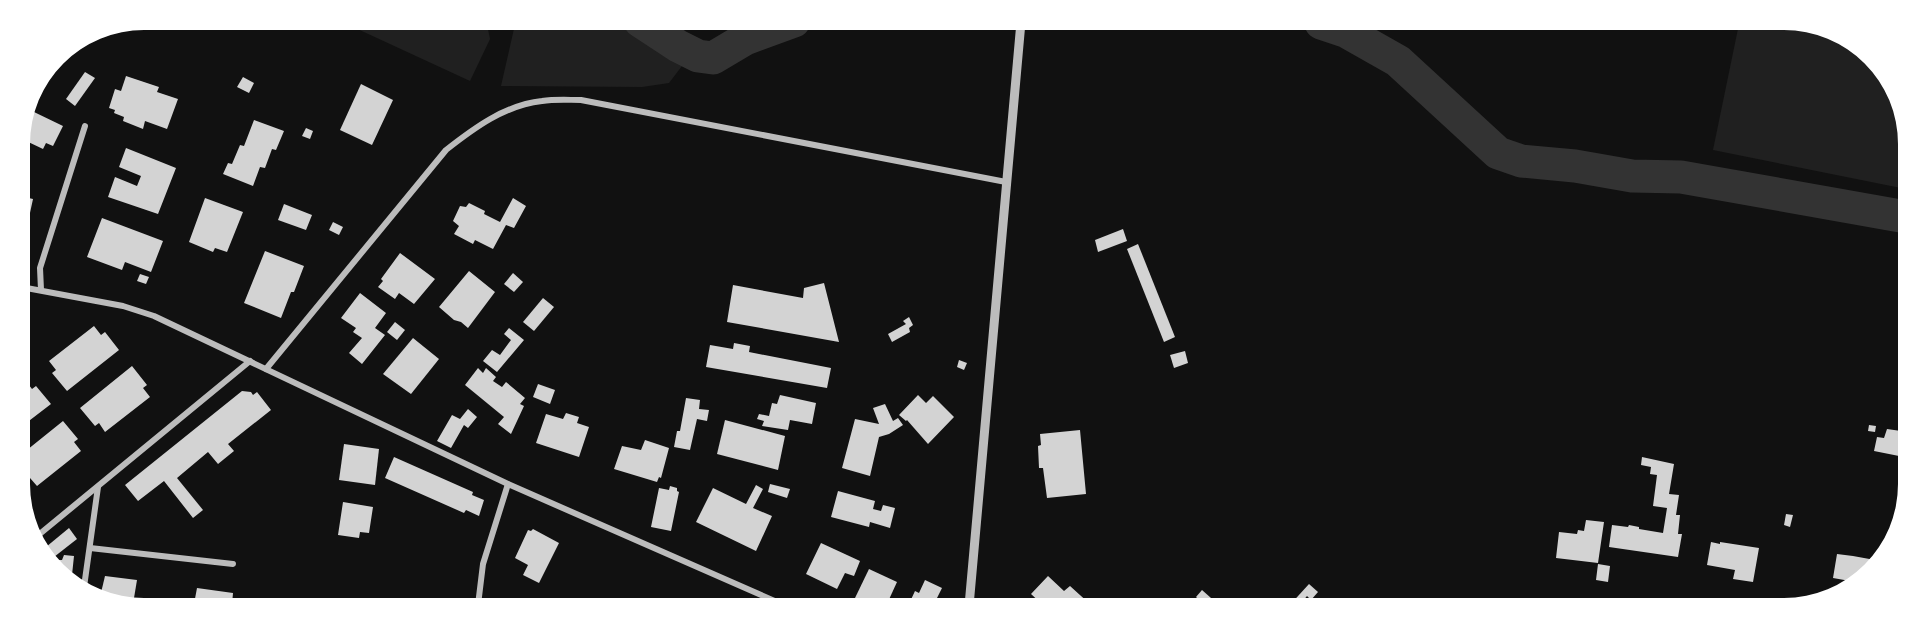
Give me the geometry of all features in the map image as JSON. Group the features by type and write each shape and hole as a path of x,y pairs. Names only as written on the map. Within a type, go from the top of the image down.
{"street":[{"path":"970,598 1020,30"},
{"path":"266,369 446,150 481,123 511,110 542,101 581,100 1006,182"},
{"path":"41,290 40,268 85,126"},
{"path":"30,288 123,306 154,316 508,484 768,598"},
{"path":"41,533 250,362"},
{"path":"479,598 483,564 508,484"},
{"path":"85,582 98,487"},
{"path":"90,548 233,564"}],"shaded area":[{"path":"360,30 488,30 490,39 470,81"},
{"path":"514,30 654,30 678,46 685,62 669,83 642,87 501,86"},
{"path":"1738,30 1784,30 1814,34 1854,53 1875,74 1883,87 1896,121 1898,187 1713,150"}],"building":[{"path":"85,72 95,78 75,106 66,99"},
{"path":"126,76 159,87 157,92 178,99 167,129 145,121 143,129 123,121 124,117 109,108 115,89 121,91"},
{"path":"243,77 254,83 249,93 237,87"},
{"path":"361,84 393,100 372,145 340,130"},
{"path":"35,112 63,126 53,146 46,143 43,149 30,143"},
{"path":"254,120 284,131 276,150 272,149 265,168 260,167 253,186 223,174 228,163 232,164 240,145 244,146"},
{"path":"306,128 313,131 310,139 302,136"},
{"path":"126,148 176,168 158,214 108,197 115,177 137,186 141,176 119,167"},
{"path":"205,198 243,212 227,252 215,248 213,252 189,242"},
{"path":"513,198 526,206 514,228 506,225 493,249 475,240 473,244 454,234 459,226 453,221 460,206 466,207 469,203 500,222"},
{"path":"284,204 312,215 306,230 278,220"},
{"path":"102,218 163,241 151,272 125,262 122,270 87,257"},
{"path":"333,222 343,227 339,235 329,230"},
{"path":"1123,229 1127,241 1098,252 1095,240"},
{"path":"1138,244 1175,337 1164,342 1127,249"},
{"path":"265,251 304,266 281,318 244,303"},
{"path":"400,253 435,279 414,304 399,293 395,299 378,287 383,281 381,279"},
{"path":"469,271 495,292 468,328 439,307"},
{"path":"513,273 523,282 514,292 504,284"},
{"path":"140,274 149,277 146,284 137,281"},
{"path":"824,283 839,342 727,322 733,285 803,298 804,288"},
{"path":"360,293 386,313 375,328 385,335 362,364 349,353 362,338 353,332 356,328 341,318"},
{"path":"543,298 554,307 534,331 523,322"},
{"path":"909,317 913,325 909,328 910,332 892,342 888,334 906,324 903,321"},
{"path":"395,322 405,330 397,340 387,332"},
{"path":"94,326 101,335 105,332 119,350 67,391 52,373 56,370 49,361"},
{"path":"509,328 524,340 497,372 483,361 492,350 500,355 511,340 504,334"},
{"path":"413,338 439,359 411,394 383,374"},
{"path":"734,343 750,346 749,352 831,368 827,388 706,367 710,345 733,349"},
{"path":"1185,351 1188,363 1174,368 1170,355"},
{"path":"959,360 967,363 964,370 957,367"},
{"path":"132,366 147,385 143,388 150,397 105,432 99,423 95,426 80,408"},
{"path":"478,368 483,373 486,368 496,377 493,381 502,387 506,382 525,398 520,404 524,406 511,434 498,424 504,417 465,385"},
{"path":"538,384 555,390 550,404 533,397"},
{"path":"30,386 32,389 36,386 51,404 30,420"},
{"path":"242,391 251,392 253,395 257,392 271,410 228,444 234,451 218,464 208,452 177,478 203,510 193,518 164,481 138,501 125,485"},
{"path":"780,395 816,403 812,424 790,420 788,430 762,426 764,421 757,419 759,414 769,416 772,403 777,404"},
{"path":"918,395 926,403 933,396 954,417 928,444 907,420 899,415"},
{"path":"686,398 700,400 699,409 709,410 707,421 697,419 690,450 674,447 677,431 680,431"},
{"path":"885,404 893,421 898,418 903,425 879,437 870,476 842,468 855,419 879,424 873,408"},
{"path":"468,409 477,417 468,428 464,425 451,448 437,441 452,415 460,419"},
{"path":"566,413 579,417 577,423 589,427 579,457 536,443 546,414 563,419"},
{"path":"725,420 785,436 778,470 717,454"},
{"path":"63,421 78,439 74,442 81,451 37,486 30,478 30,448"},
{"path":"1869,425 1876,426 1875,432 1868,431"},
{"path":"1887,429 1898,431 1898,456 1874,451 1877,437 1884,438"},
{"path":"1080,430 1086,494 1047,498 1043,468 1039,468 1040,434"},
{"path":"645,440 669,448 661,478 659,477 657,482 614,469 622,446 641,450"},
{"path":"344,444 379,449 375,485 339,480"},
{"path":"394,457 473,492 472,495 484,500 479,516 466,510 464,513 385,478"},
{"path":"1642,457 1674,464 1669,494 1679,495 1676,515 1680,515 1678,534 1682,534 1678,557 1609,547 1612,525 1628,527 1629,525 1663,533 1667,508 1653,506 1657,475 1650,474 1651,467 1641,465"},
{"path":"770,484 790,489 787,498 768,492"},
{"path":"756,485 763,489 753,508 772,516 756,551 696,522 713,488 746,504"},
{"path":"670,486 677,488 679,492 671,531 651,527 659,488 669,490"},
{"path":"838,491 875,501 873,509 881,511 883,505 895,508 890,528 870,522 869,527 831,517"},
{"path":"343,502 373,507 369,533 360,532 359,538 338,535"},
{"path":"1786,514 1793,515 1790,527 1784,525"},
{"path":"1586,520 1604,522 1598,563 1556,558 1559,532 1577,534 1578,530 1584,531"},
{"path":"69,528 77,539 55,556 48,546"},
{"path":"533,529 559,543 539,583 523,575 528,565 515,558 528,530"},
{"path":"1711,542 1759,548 1753,582 1733,579 1735,570 1707,565"},
{"path":"821,543 860,561 854,576 845,573 837,589 806,574"},
{"path":"1837,554 1870,559 1846,580 1833,578"},
{"path":"64,555 74,556 72,573 59,560 62,560"},
{"path":"1598,564 1610,566 1608,582 1596,580"},
{"path":"869,569 897,582 890,598 855,598"},
{"path":"105,576 137,580 134,597 102,590"},
{"path":"1048,576 1064,591 1070,586 1083,598 1035,598 1031,594"},
{"path":"925,580 942,588 937,598 912,598 915,591 919,593"},
{"path":"1309,584 1318,592 1313,598 1307,596 1296,598"},
{"path":"197,588 233,593 233,598 195,598"},
{"path":"1202,590 1211,598 1197,598"}],"waterway":[{"path":"654,30 698,56 713,58 745,39 770,30"},
{"path":"1342,30 1398,61 1498,153 1521,161 1575,166 1632,176 1681,177 1898,216"}]}
